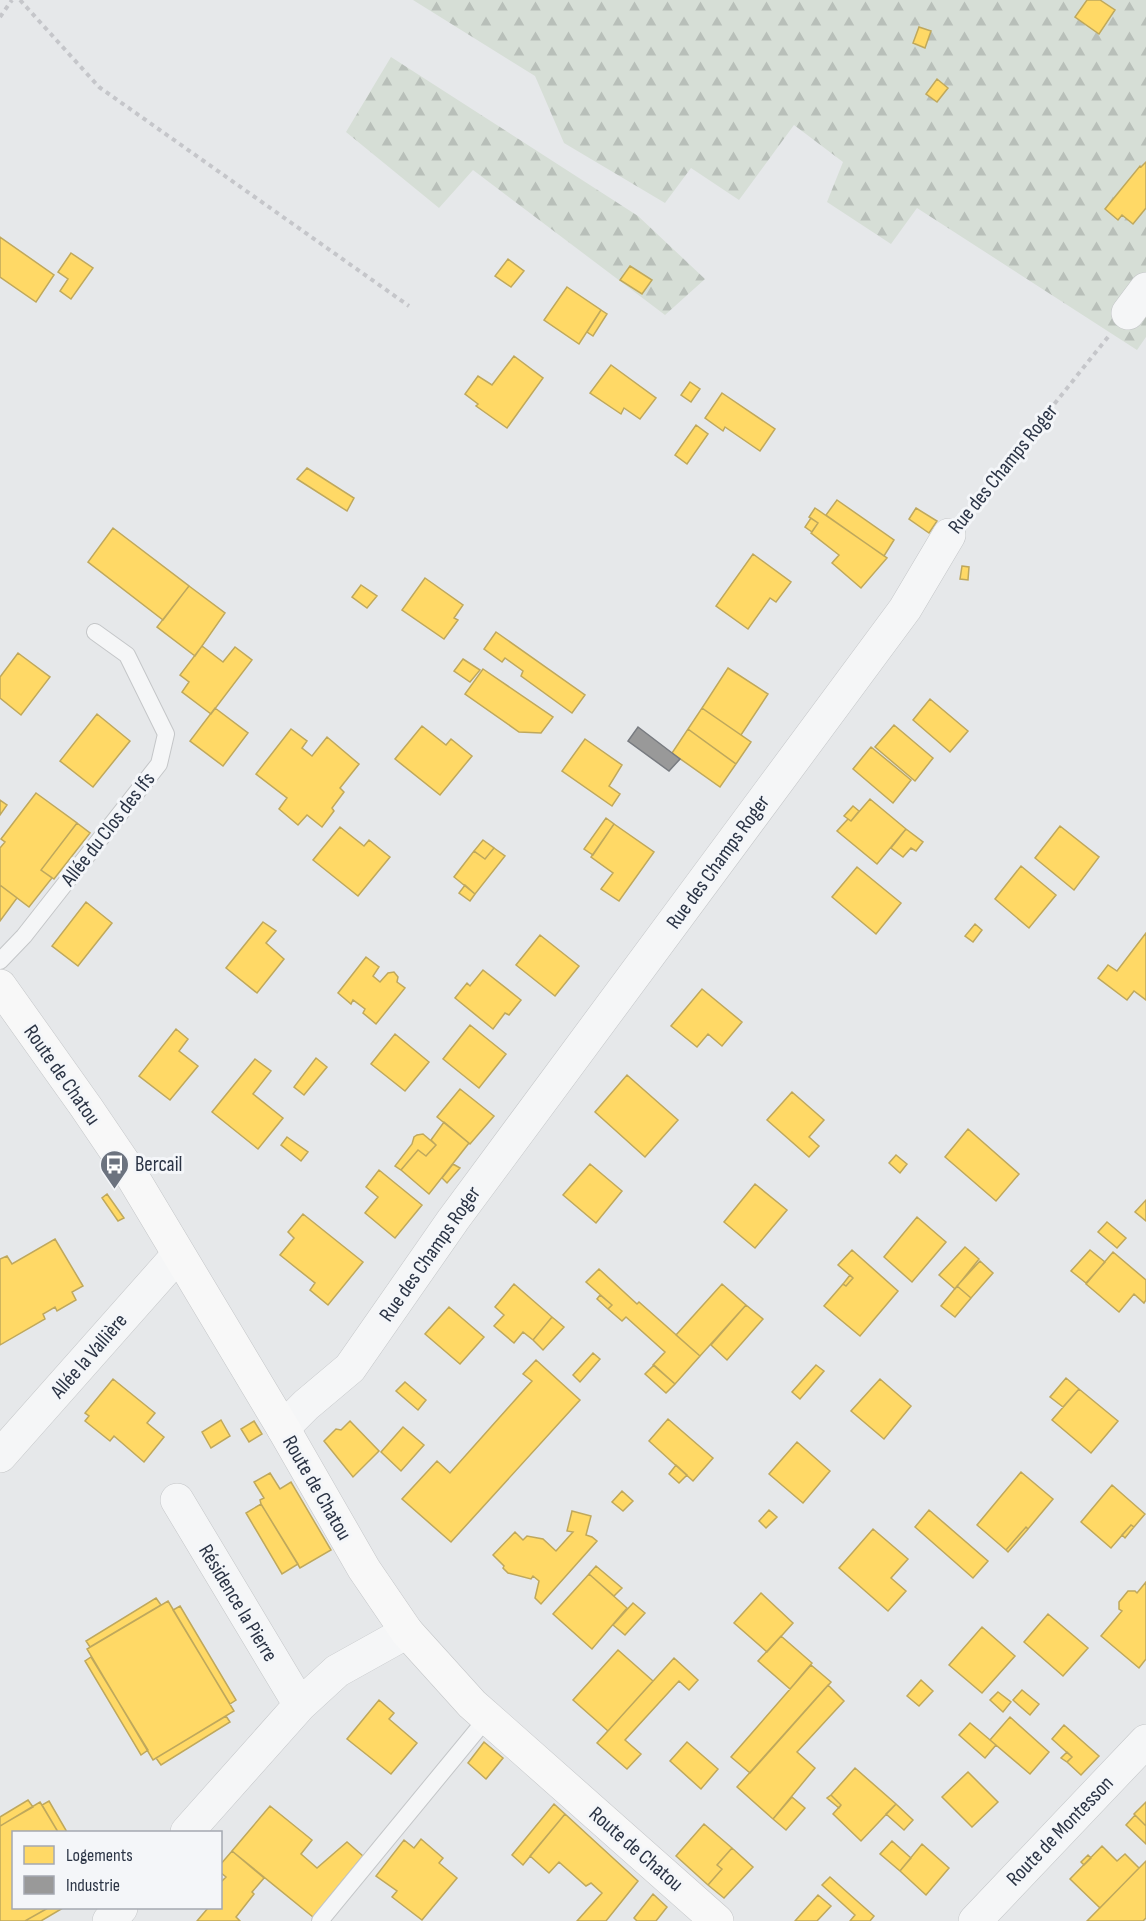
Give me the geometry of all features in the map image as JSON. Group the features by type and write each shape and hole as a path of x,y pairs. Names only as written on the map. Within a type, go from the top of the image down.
{"street":[{"name":"Rue des Champs Roger","path":"283,1428 350,1368 467,1201 904,609 949,535"},
{"name":"Route de Chatou","path":"0,986 126,1166 283,1428 364,1569 407,1632 471,1704 717,1921"},
{"name":"Allée la Vallière","path":"0,1456 178,1255"},
{"name":"Résidence la Pierre","path":"177,1500 300,1705"},
{"path":"189,1831 300,1705 337,1671 407,1632"},
{"name":"Route de Montesson","path":"975,1921 1146,1741"},
{"path":"109,1921 120,1909"}],"lane":[{"name":"Allée du Clos des Ifs","path":"0,961 24,936 159,764 166,734 127,656 95,632"},
{"path":"320,1921 487,1718"}],"path":[{"path":"0,17 12,0"},
{"path":"20,0 99,87 409,306"},
{"name":"Rue des Champs Roger","path":"949,535 1137,301"}],"green space":[{"path":"413,0 1146,0 1146,337 1137,350 917,208 891,244 827,202 843,162 794,125 739,200 691,168 665,203 564,143 535,76"},
{"path":"391,57 638,216 705,279 665,315 473,170 439,208 346,132"}],"building: Logements":[{"path":"1087,0 1100,0 1115,10 1099,34 1075,17"},
{"path":"919,27 931,31 925,48 913,43"},
{"path":"937,79 948,88 937,102 926,94"},
{"path":"1146,162 1146,208 1133,224 1122,215 1118,220 1105,209 1140,166"},
{"path":"0,237 54,275 36,302 0,277"},
{"path":"71,253 93,268 71,299 60,291 68,279 58,272"},
{"path":"508,259 524,271 511,287 495,276"},
{"path":"630,266 652,280 642,294 620,280"},
{"path":"567,287 601,310 579,344 544,320"},
{"path":"601,310 607,314 593,336 587,332"},
{"path":"514,356 543,378 507,428 476,406 478,404 465,394 478,376 492,385"},
{"path":"611,365 656,398 640,419 624,408 621,414 590,393"},
{"path":"690,382 700,389 691,402 681,395"},
{"path":"722,393 775,429 760,451 725,427 723,431 705,418"},
{"path":"696,425 708,434 687,464 675,455"},
{"path":"307,468 354,498 347,511 297,479"},
{"path":"837,500 894,540 884,556 826,515"},
{"path":"815,508 887,558 861,588 832,563 839,555 811,533 818,523 809,517"},
{"path":"916,508 937,521 929,533 909,519"},
{"path":"811,518 818,523 812,532 805,527"},
{"path":"113,528 189,586 163,620 88,562"},
{"path":"753,554 791,582 776,602 770,598 748,629 716,606"},
{"path":"962,566 969,567 968,580 960,579"},
{"path":"425,578 463,605 454,618 458,620 444,639 402,610"},
{"path":"361,585 377,596 367,608 352,597"},
{"path":"189,586 225,613 195,656 157,627"},
{"path":"496,632 585,695 572,713 521,676 523,671 505,658 502,662 484,649"},
{"path":"202,646 223,662 235,647 252,660 211,714 182,692 189,682 180,675"},
{"path":"18,653 50,677 21,715 0,698 0,677"},
{"path":"463,659 480,670 470,682 454,671"},
{"path":"728,668 768,694 741,735 702,708"},
{"path":"483,669 553,717 541,733 519,732 465,694"},
{"path":"930,699 968,731 950,752 913,720"},
{"path":"215,708 248,733 223,766 190,741"},
{"path":"702,708 751,742 736,764 688,729"},
{"path":"97,714 130,741 93,787 60,761"},
{"path":"894,725 933,758 915,781 875,747"},
{"path":"422,726 446,745 451,739 472,756 440,795 395,759"},
{"path":"291,729 307,741 302,748 312,756 327,737 359,764 340,788 344,792 322,827 307,815 298,825 279,809 287,798 256,774"},
{"path":"688,729 736,764 720,787 672,753"},
{"path":"585,739 622,765 609,786 620,794 612,806 562,771"},
{"path":"871,747 911,780 893,803 853,769"},
{"path":"36,793 77,823 41,870 52,878 29,907 0,885 0,848 5,842 1,839"},
{"path":"870,799 906,829 877,864 837,831 848,819 851,821"},
{"path":"0,800 7,805 0,815"},
{"path":"853,806 859,811 851,821 844,816"},
{"path":"606,818 614,824 593,855 584,849"},
{"path":"77,823 90,833 54,879 41,870"},
{"path":"614,824 654,852 619,901 601,889 613,873 591,857"},
{"path":"1060,826 1099,857 1074,890 1035,858"},
{"path":"340,827 364,846 369,840 390,857 358,896 313,860"},
{"path":"906,829 923,842 916,851 911,848 903,857 891,848"},
{"path":"483,840 494,848 485,859 474,851"},
{"path":"494,848 505,856 475,894 454,877 474,851 485,859"},
{"path":"1021,866 1056,895 1029,928 995,899"},
{"path":"857,867 901,903 876,934 832,897"},
{"path":"0,885 17,898 0,921"},
{"path":"465,885 475,894 470,901 459,893"},
{"path":"86,902 112,923 78,966 52,946"},
{"path":"263,922 276,931 266,943 284,959 257,993 226,968"},
{"path":"975,924 982,930 973,942 965,936"},
{"path":"1146,933 1146,1000 1134,991 1127,1000 1098,978 1108,965 1117,971"},
{"path":"540,935 579,966 555,996 516,965"},
{"path":"366,957 379,967 373,976 380,982 388,973 394,972 398,977 397,982 405,988 376,1024 363,1013 365,1009 353,1000 351,1004 338,993"},
{"path":"483,970 521,1000 509,1015 505,1013 493,1029 455,998 467,983 470,986"},
{"path":"702,989 742,1022 722,1046 708,1034 697,1047 671,1026"},
{"path":"470,1025 506,1054 479,1088 443,1059"},
{"path":"176,1029 188,1039 179,1051 198,1066 170,1100 139,1076"},
{"path":"395,1034 429,1062 405,1091 371,1064"},
{"path":"316,1058 327,1067 304,1095 294,1087"},
{"path":"255,1059 271,1071 253,1094 283,1118 258,1149 212,1112"},
{"path":"627,1075 678,1120 645,1157 595,1112"},
{"path":"460,1089 494,1116 470,1144 437,1117"},
{"path":"792,1092 824,1120 809,1137 819,1146 809,1157 767,1120"},
{"path":"444,1122 469,1143 429,1194 401,1170 418,1150 426,1156 436,1145 431,1140"},
{"path":"968,1129 1019,1174 996,1201 945,1157"},
{"path":"423,1134 436,1145 426,1156 418,1150 401,1170 395,1166 412,1144 414,1137"},
{"path":"287,1137 308,1152 301,1161 281,1145"},
{"path":"896,1155 907,1164 900,1173 889,1163"},
{"path":"453,1164 460,1168 447,1183 442,1178"},
{"path":"590,1164 622,1191 596,1223 563,1195"},
{"path":"379,1170 422,1205 395,1238 365,1213 378,1197 366,1187"},
{"path":"755,1184 787,1210 755,1248 724,1222"},
{"path":"107,1194 124,1218 118,1221 102,1198"},
{"path":"1146,1200 1146,1221 1135,1212"},
{"path":"303,1214 363,1262 328,1305 310,1290 315,1283 280,1255 294,1238 288,1232"},
{"path":"917,1217 946,1242 912,1282 884,1257"},
{"path":"1107,1222 1126,1238 1117,1248 1098,1232"},
{"path":"55,1239 83,1286 72,1292 76,1300 57,1311 55,1307 43,1314 45,1319 0,1345 0,1259 7,1256 12,1264"},
{"path":"965,1247 979,1259 955,1289 939,1275"},
{"path":"852,1250 898,1291 860,1336 824,1306 843,1284 846,1286 853,1278 838,1265"},
{"path":"1090,1250 1105,1262 1086,1283 1071,1271"},
{"path":"1113,1252 1146,1280 1144,1303 1134,1294 1119,1312 1086,1284"},
{"path":"980,1261 993,1273 971,1298 957,1286"},
{"path":"599,1269 700,1356 675,1384 653,1365 665,1352 626,1317 622,1321 608,1309 612,1305 586,1282"},
{"path":"850,1275 853,1278 846,1286 843,1284"},
{"path":"514,1284 552,1317 533,1340 523,1332 514,1343 494,1326 504,1315 495,1307"},
{"path":"722,1284 746,1305 700,1356 676,1335"},
{"path":"957,1286 971,1298 955,1317 941,1306"},
{"path":"600,1295 612,1305 608,1309 597,1299"},
{"path":"746,1305 763,1319 727,1360 711,1345"},
{"path":"449,1307 484,1337 460,1364 425,1334"},
{"path":"552,1317 564,1327 543,1350 533,1340"},
{"path":"593,1353 600,1359 580,1382 573,1375"},
{"path":"536,1360 580,1400 451,1542 402,1499 437,1461 450,1473 532,1381 523,1374"},
{"path":"654,1365 675,1384 666,1393 645,1374"},
{"path":"816,1365 824,1371 800,1399 792,1392"},
{"path":"1066,1378 1079,1389 1063,1407 1050,1397"},
{"path":"113,1379 155,1413 147,1423 164,1437 144,1462 114,1436 110,1441 85,1421 89,1416 85,1413"},
{"path":"880,1379 911,1406 884,1439 851,1411"},
{"path":"405,1382 426,1400 418,1410 396,1391"},
{"path":"1079,1389 1118,1421 1091,1453 1052,1420"},
{"path":"668,1419 713,1458 693,1481 649,1441"},
{"path":"221,1420 230,1436 211,1448 202,1432"},
{"path":"254,1421 262,1434 249,1442 241,1429"},
{"path":"350,1421 379,1451 353,1477 324,1441 336,1429 341,1430"},
{"path":"403,1427 424,1445 401,1471 381,1452"},
{"path":"797,1442 830,1471 803,1503 769,1474"},
{"path":"676,1465 687,1475 679,1483 669,1474"},
{"path":"1021,1472 1053,1499 1028,1529 1026,1527 1006,1550 977,1525"},
{"path":"270,1473 280,1489 291,1482 331,1550 300,1568 261,1504 260,1500 264,1498 254,1482"},
{"path":"1112,1485 1145,1514 1134,1527 1131,1525 1111,1548 1081,1522"},
{"path":"622,1491 633,1501 623,1511 612,1502"},
{"path":"261,1504 298,1564 282,1574 246,1513"},
{"path":"769,1510 777,1517 766,1528 759,1521"},
{"path":"929,1510 988,1561 973,1578 915,1527"},
{"path":"572,1511 591,1516 586,1535 597,1541 541,1604 535,1598 539,1581 533,1576 531,1579 508,1573 493,1555 515,1532 523,1540 527,1536 543,1539 556,1551 573,1532 567,1531"},
{"path":"1131,1525 1134,1527 1125,1538 1122,1535"},
{"path":"1026,1527 1028,1529 1008,1552 1006,1550"},
{"path":"873,1529 908,1559 891,1578 906,1591 888,1611 839,1568"},
{"path":"596,1566 622,1588 614,1596 589,1574"},
{"path":"589,1574 627,1608 592,1649 553,1614"},
{"path":"1146,1582 1146,1659 1139,1668 1101,1636 1122,1611 1119,1609 1119,1602 1128,1591 1137,1593"},
{"path":"761,1593 793,1623 767,1652 734,1623"},
{"path":"156,1598 161,1605 90,1647 86,1641"},
{"path":"168,1601 234,1711 153,1760 87,1649"},
{"path":"633,1603 645,1613 625,1635 613,1625"},
{"path":"180,1606 236,1700 230,1704 173,1610"},
{"path":"1048,1614 1088,1648 1063,1676 1024,1642"},
{"path":"982,1627 1015,1656 982,1693 949,1665"},
{"path":"781,1636 812,1663 790,1689 758,1661"},
{"path":"618,1650 653,1681 608,1731 573,1700"},
{"path":"91,1657 148,1750 141,1755 85,1661"},
{"path":"674,1658 698,1680 689,1690 679,1681 625,1740 641,1754 627,1769 597,1743"},
{"path":"811,1665 831,1682 750,1773 731,1757"},
{"path":"921,1680 933,1691 919,1706 907,1696"},
{"path":"828,1685 844,1701 797,1752 815,1768 773,1819 737,1787"},
{"path":"1022,1690 1039,1704 1030,1715 1013,1700"},
{"path":"998,1692 1011,1702 1003,1712 990,1700"},
{"path":"379,1700 394,1713 389,1719 417,1743 391,1774 347,1739"},
{"path":"226,1716 230,1722 161,1765 156,1758"},
{"path":"1010,1717 1049,1752 1030,1774 990,1740"},
{"path":"970,1723 996,1745 985,1758 959,1735"},
{"path":"1064,1725 1099,1756 1081,1775 1067,1762 1072,1757 1052,1739"},
{"path":"484,1742 503,1758 486,1779 468,1763"},
{"path":"687,1742 718,1769 701,1789 670,1761"},
{"path":"1067,1752 1072,1757 1067,1762 1061,1758"},
{"path":"855,1768 896,1804 861,1841 833,1814 841,1805 831,1795"},
{"path":"968,1772 998,1802 972,1827 942,1797"},
{"path":"831,1795 841,1805 839,1808 827,1798"},
{"path":"792,1797 805,1808 786,1830 773,1819"},
{"path":"28,1800 33,1807 0,1826 0,1817"},
{"path":"49,1801 66,1831 57,1831 42,1805"},
{"path":"40,1802 57,1831 12,1831 12,1909 46,1909 25,1921 0,1921 0,1826"},
{"path":"1146,1802 1146,1826 1134,1814"},
{"path":"554,1804 565,1814 523,1865 512,1855"},
{"path":"896,1804 913,1820 904,1830 886,1814"},
{"path":"270,1806 312,1840 301,1854 317,1868 347,1842 363,1856 313,1917 232,1851"},
{"path":"565,1814 638,1881 606,1921 577,1921 602,1893 591,1883 586,1886 559,1862 549,1873 530,1856"},
{"path":"1135,1815 1146,1826 1146,1844 1126,1825"},
{"path":"704,1824 732,1848 717,1865 722,1869 708,1885 676,1856"},
{"path":"421,1839 443,1858 439,1863 457,1878 422,1920 392,1897 397,1891 376,1876 404,1840 414,1848"},
{"path":"892,1841 911,1858 900,1871 880,1854"},
{"path":"922,1844 949,1868 926,1895 900,1871"},
{"path":"1102,1846 1117,1861 1125,1854 1139,1868 1100,1908 1070,1879"},
{"path":"732,1848 753,1867 724,1898 708,1885 722,1869 717,1865"},
{"path":"232,1851 264,1878 236,1917 240,1921 197,1921 207,1909 222,1909 222,1881 226,1877 222,1874 222,1863"},
{"path":"1088,1855 1091,1858 1084,1865 1081,1862"},
{"path":"1146,1861 1146,1918 1143,1921 1087,1921"},
{"path":"830,1877 874,1916 870,1921 850,1921 855,1915 822,1885"},
{"path":"653,1894 667,1907 656,1921 637,1921 634,1918"},
{"path":"818,1895 831,1906 817,1921 795,1921"},
{"path":"46,1909 61,1909 41,1921 25,1921"}],"building: Industrie":[{"path":"638,727 680,759 669,771 628,741"}],"place":[{"name":"Bercail","path":"114,1190"}]}
